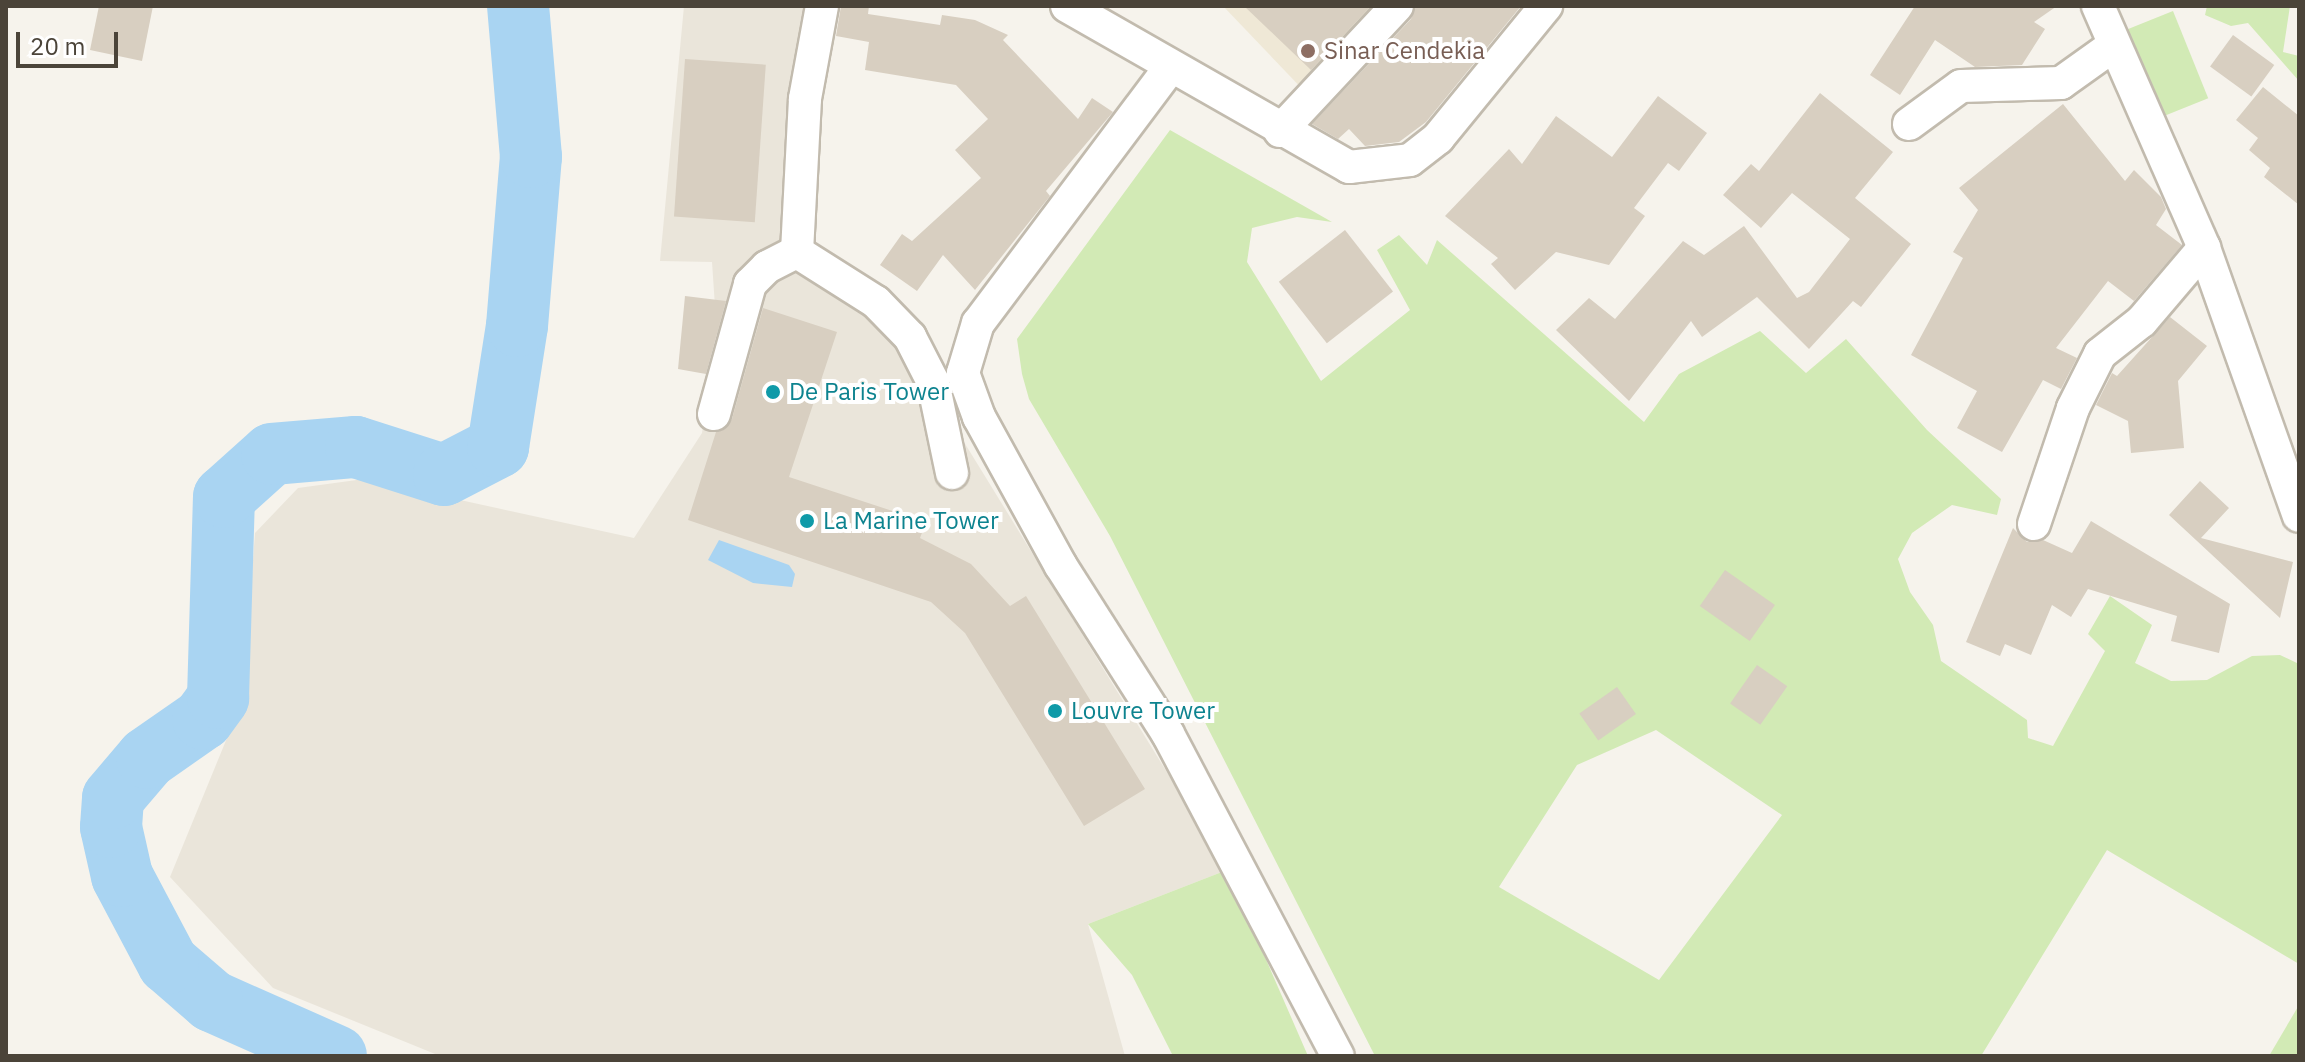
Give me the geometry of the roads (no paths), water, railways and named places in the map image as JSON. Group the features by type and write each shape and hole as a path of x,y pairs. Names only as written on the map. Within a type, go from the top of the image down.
{"street":[{"path":"797,252 805,99 822,6"},
{"path":"1067,6 1169,69 1349,167 1410,160 1438,138 1546,6"},
{"path":"1280,131 1397,6"},
{"path":"2098,6 2204,248 2299,516"},
{"path":"1909,124 1961,86 2061,83 2114,45"},
{"path":"1169,69 978,323 963,373 979,417 1061,566 1168,734 1338,1056"},
{"path":"2034,524 2073,408 2100,354 2142,321 2204,248"},
{"path":"714,414 750,284 767,267 797,252"},
{"path":"797,252 876,302 910,337 933,382 952,473"}],"water":[{"path":"719,540 789,565 795,574 792,587 753,583 708,560"}],"waterway":[{"path":"336,1056 212,1001 168,963 122,876 111,827 113,798 147,758 203,719 218,698 224,497 272,454 356,447 444,475 498,447 517,326 531,157 518,6"}],"place":[{"name":"Sinar Cendekia","path":"1308,51"},
{"name":"De Paris Tower","path":"773,392"},
{"name":"La Marine Tower","path":"807,521"},
{"name":"Louvre Tower","path":"1055,711"}]}
